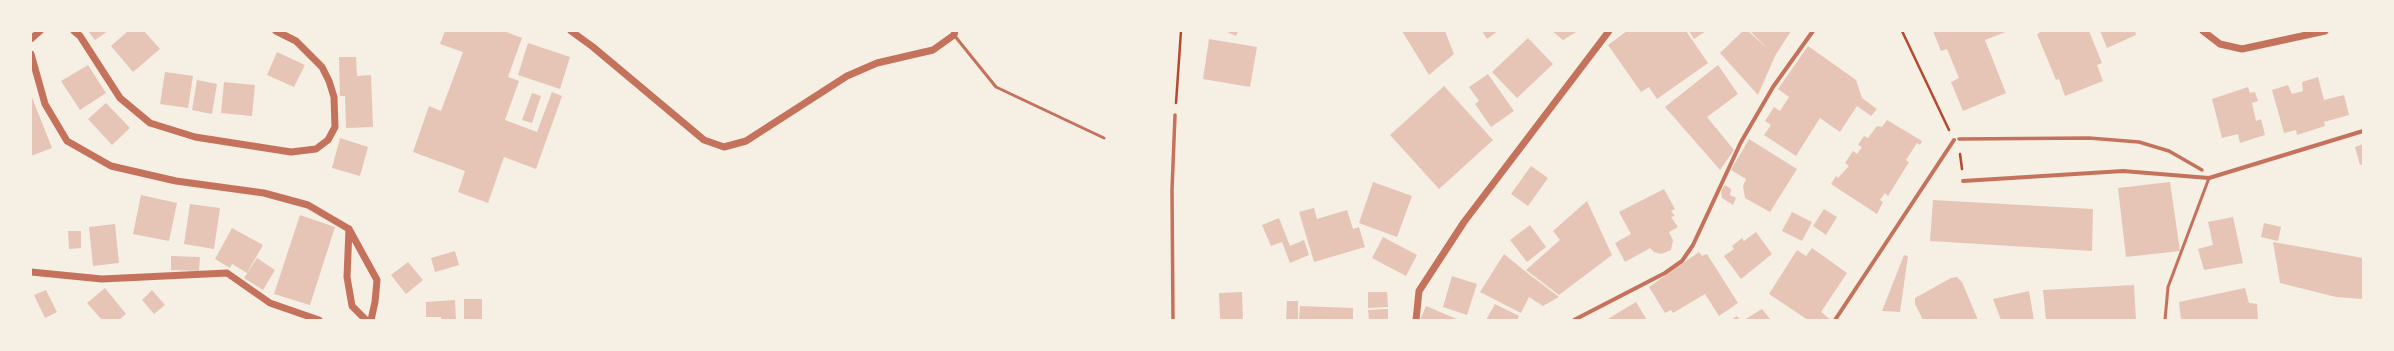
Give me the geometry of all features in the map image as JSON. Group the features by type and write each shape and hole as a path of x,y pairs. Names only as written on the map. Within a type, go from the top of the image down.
{"street":[{"path":"31,39 40,31"},
{"path":"74,31 80,36 120,98 150,123 195,137 291,152 316,149 328,140 335,127 334,96 329,81 322,67 296,42 276,31"},
{"path":"571,31 593,47 704,140 724,147 746,141 847,76 877,63 933,50 955,33"},
{"path":"1416,320 1419,291 1464,222 1609,31"},
{"path":"1574,320 1665,273 1682,261 1693,245 1741,142 1773,87 1813,31"},
{"path":"2203,31 2220,44 2242,49 2325,31"},
{"path":"31,54 45,104 67,141 111,166 176,181 264,194 308,205 349,229 377,280 375,302 371,320"},
{"path":"1173,320 1172,190 1175,115"},
{"path":"1963,181 2123,171 2209,178 2363,131"},
{"path":"1959,139 2089,138 2139,142 2169,151 2202,170"},
{"path":"1835,320 1954,140"},
{"path":"349,229 347,278 352,306 366,320"},
{"path":"31,272 102,279 227,273 270,303 319,320"}],"lane":[{"path":"955,33 996,87 1104,138"},
{"path":"2165,320 2168,287 2209,178"}],"path":[{"path":"1175,115 1181,31"},
{"path":"1902,31 1954,140"},
{"path":"1959,139 1963,181"}],"building":[{"path":"88,31 108,31 95,40"},
{"path":"128,31 144,31 160,49 133,72 111,46"},
{"path":"445,31 504,31 522,38 508,77 519,81 505,120 537,132 552,92 562,96 536,169 504,157 488,203 458,192 465,171 413,152 429,106 441,111 463,52 440,44"},
{"path":"1225,31 1238,31 1236,36"},
{"path":"1402,31 1445,31 1454,54 1429,75"},
{"path":"1482,31 1498,31 1487,39"},
{"path":"1552,31 1578,31 1563,40"},
{"path":"1627,31 1686,31 1708,63 1657,99 1649,87 1641,92 1608,45"},
{"path":"1689,31 1706,31 1694,39"},
{"path":"1743,31 1748,31 1768,49 1750,31 1791,31 1775,56 1758,95 1720,53"},
{"path":"1933,31 2008,31 1985,40 2006,93 1963,111 1951,82 1959,78 1947,49 1941,51"},
{"path":"2042,31 2089,31 2102,63 2097,65 2103,81 2065,96 2059,79 2056,80 2037,34"},
{"path":"2100,31 2135,31 2136,35 2107,48"},
{"path":"1528,38 1553,64 1517,98 1492,72"},
{"path":"1209,39 1257,47 1250,87 1203,79"},
{"path":"528,43 570,57 560,89 518,75"},
{"path":"1808,46 1856,80 1862,98 1877,109 1871,116 1857,106 1840,132 1820,118 1796,156 1764,135 1771,125 1765,121 1774,107 1780,111 1789,97 1778,89"},
{"path":"277,52 305,65 294,87 267,75"},
{"path":"339,57 356,57 357,76 371,75 373,127 346,128 345,96 340,96"},
{"path":"88,65 106,93 80,110 61,81"},
{"path":"1718,65 1738,94 1707,117 1734,150 1720,170 1665,107"},
{"path":"165,72 193,76 188,108 160,104"},
{"path":"1488,74 1514,111 1491,127 1475,104 1479,101 1469,87"},
{"path":"2318,77 2324,100 2344,95 2349,115 2324,122 2325,126 2297,135 2296,130 2284,133 2272,90 2288,85 2292,94 2303,91 2302,82"},
{"path":"197,80 217,84 212,114 192,110"},
{"path":"224,82 255,85 252,116 221,113"},
{"path":"1444,86 1493,140 1439,189 1390,135"},
{"path":"2248,87 2250,93 2255,92 2258,101 2252,103 2256,121 2261,119 2265,135 2240,143 2238,134 2222,138 2212,99"},
{"path":"532,93 541,96 532,123 522,120"},
{"path":"31,95 52,148 31,156"},
{"path":"106,103 130,128 112,145 88,119"},
{"path":"1887,120 1922,141 1920,145 1917,143 1906,160 1909,162 1888,196 1885,193 1880,200 1883,202 1877,214 1831,184 1836,176 1838,178 1849,166 1845,163 1853,151 1857,154 1862,147 1858,145 1864,136 1868,138 1877,126 1882,127"},
{"path":"340,138 368,147 360,176 332,168"},
{"path":"1749,139 1797,169 1770,212 1745,198 1743,186 1746,179 1731,170"},
{"path":"2363,144 2363,164 2360,165 2355,147"},
{"path":"1531,166 1548,178 1528,206 1511,194"},
{"path":"1373,182 1412,196 1397,237 1359,223"},
{"path":"2170,182 2180,251 2126,257 2118,188"},
{"path":"1725,185 1731,189 1730,195 1736,198 1733,205 1722,198 1721,191"},
{"path":"1664,189 1675,209 1671,211 1675,216 1671,217 1678,227 1669,232 1673,240 1671,250 1661,254 1654,252 1650,248 1625,262 1615,243 1631,234 1619,212"},
{"path":"141,195 177,203 169,241 133,234"},
{"path":"1933,200 2093,209 2092,251 1930,241"},
{"path":"1587,201 1612,255 1559,295 1526,270 1560,240 1553,231"},
{"path":"190,204 220,208 214,249 184,244"},
{"path":"1314,208 1317,219 1347,210 1353,229 1359,227 1365,247 1314,262 1299,212"},
{"path":"1824,209 1837,217 1826,235 1813,226"},
{"path":"1792,212 1812,222 1802,241 1782,231"},
{"path":"300,215 335,227 310,305 274,294"},
{"path":"2233,217 2243,263 2204,270 2198,249 2213,245 2208,222"},
{"path":"1279,218 1290,246 1304,240 1309,255 1290,263 1282,242 1271,246 1262,225"},
{"path":"2264,223 2281,227 2278,241 2261,237"},
{"path":"115,224 119,263 93,266 89,227"},
{"path":"1530,225 1546,247 1527,262 1510,240"},
{"path":"232,228 263,245 247,273 232,264 230,268 215,259"},
{"path":"68,231 81,231 81,248 69,249"},
{"path":"1756,232 1772,254 1741,279 1724,256 1734,249 1732,246 1742,238 1744,241"},
{"path":"1383,237 1417,255 1406,276 1372,258"},
{"path":"2273,242 2363,258 2363,299 2336,297 2280,283"},
{"path":"1812,248 1847,273 1821,312 1831,320 1808,320 1769,294 1797,250 1806,256"},
{"path":"455,251 459,265 435,272 431,258"},
{"path":"1699,252 1702,256 1707,254 1738,303 1719,316 1705,294 1673,313 1671,310 1665,313 1649,287"},
{"path":"1504,254 1559,297 1543,306 1529,297 1521,313 1480,292"},
{"path":"1904,255 1908,256 1900,312 1882,311"},
{"path":"171,256 200,257 199,271 171,270"},
{"path":"257,258 275,270 263,290 244,278"},
{"path":"408,262 423,280 406,294 391,275"},
{"path":"1452,276 1477,284 1467,315 1443,307"},
{"path":"1957,277 1962,282 1978,320 1923,320 1915,304 1915,298 1951,278"},
{"path":"2134,285 2136,320 2046,320 2043,290"},
{"path":"105,288 126,314 119,320 102,320 87,303"},
{"path":"2245,288 2249,303 2257,304 2258,320 2181,320 2179,302"},
{"path":"46,290 57,312 45,318 34,295"},
{"path":"152,290 165,305 154,314 142,300"},
{"path":"2029,291 2034,320 2001,320 1993,299"},
{"path":"1242,292 1243,320 1220,320 1219,293"},
{"path":"1368,292 1387,292 1388,307 1368,308"},
{"path":"464,299 482,299 482,320 464,320"},
{"path":"455,300 456,320 441,320 441,317 426,317 426,302"},
{"path":"1287,301 1298,301 1298,320 1286,320"},
{"path":"1636,302 1647,320 1606,320"},
{"path":"1495,304 1519,316 1517,320 1486,320"},
{"path":"1300,306 1353,308 1353,320 1299,320"},
{"path":"1426,306 1459,320 1420,320"},
{"path":"1388,309 1388,320 1369,320 1368,310"},
{"path":"1762,309 1771,320 1744,320"},
{"path":"1737,316 1740,320 1731,320"}]}
